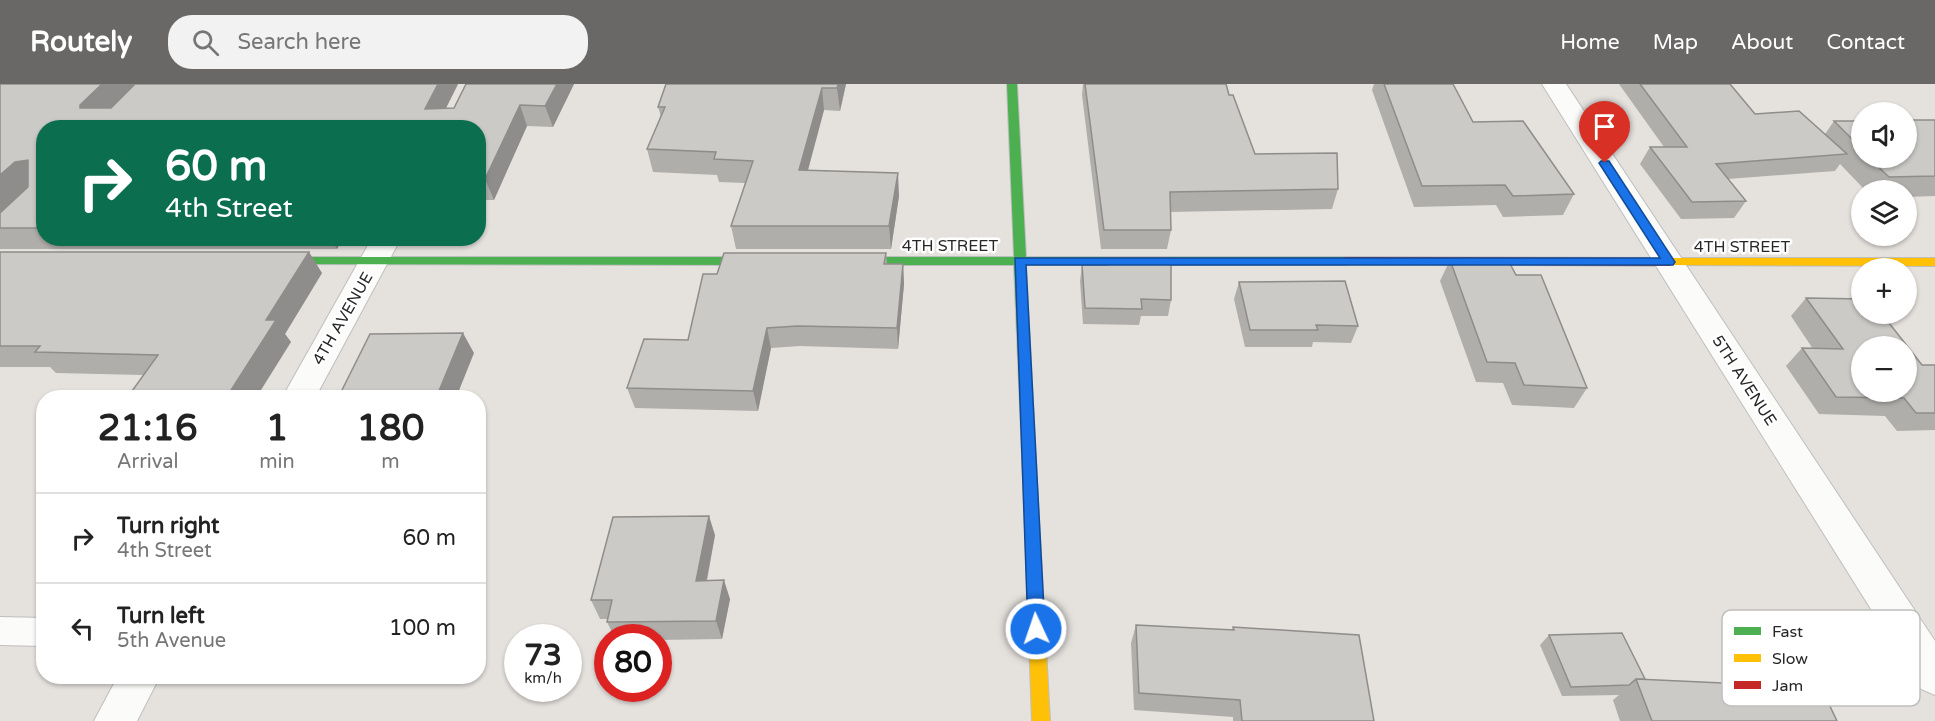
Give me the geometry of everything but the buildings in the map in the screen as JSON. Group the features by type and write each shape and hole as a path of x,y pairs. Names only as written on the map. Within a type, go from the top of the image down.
{"main road":[{"path":"1012,84 1041,721"},
{"path":"258,261 381,250 781,261"},
{"name":"4TH STREET","path":"829,261 1935,262"}],"street":[{"name":"5TH AVENUE","path":"1554,84 1893,610"},
{"name":"4TH AVENUE","path":"302,390 381,250"},
{"name":"5TH AVENUE","path":"1920,653 1935,676"},
{"path":"115,721 136,684"}],"lane":[{"path":"0,631 36,632"}],"traffic: fast":[{"path":"1012,84 1031,501"},
{"path":"269,261 766,261"},
{"path":"842,261 1347,261"}],"traffic: slow":[{"path":"1670,262 1935,262"},
{"path":"1031,501 1041,721"}],"traffic: jam":[{"path":"1347,261 1670,262"}],"route":[{"path":"1036,629 1020,261 1669,262 1605,163"}]}
